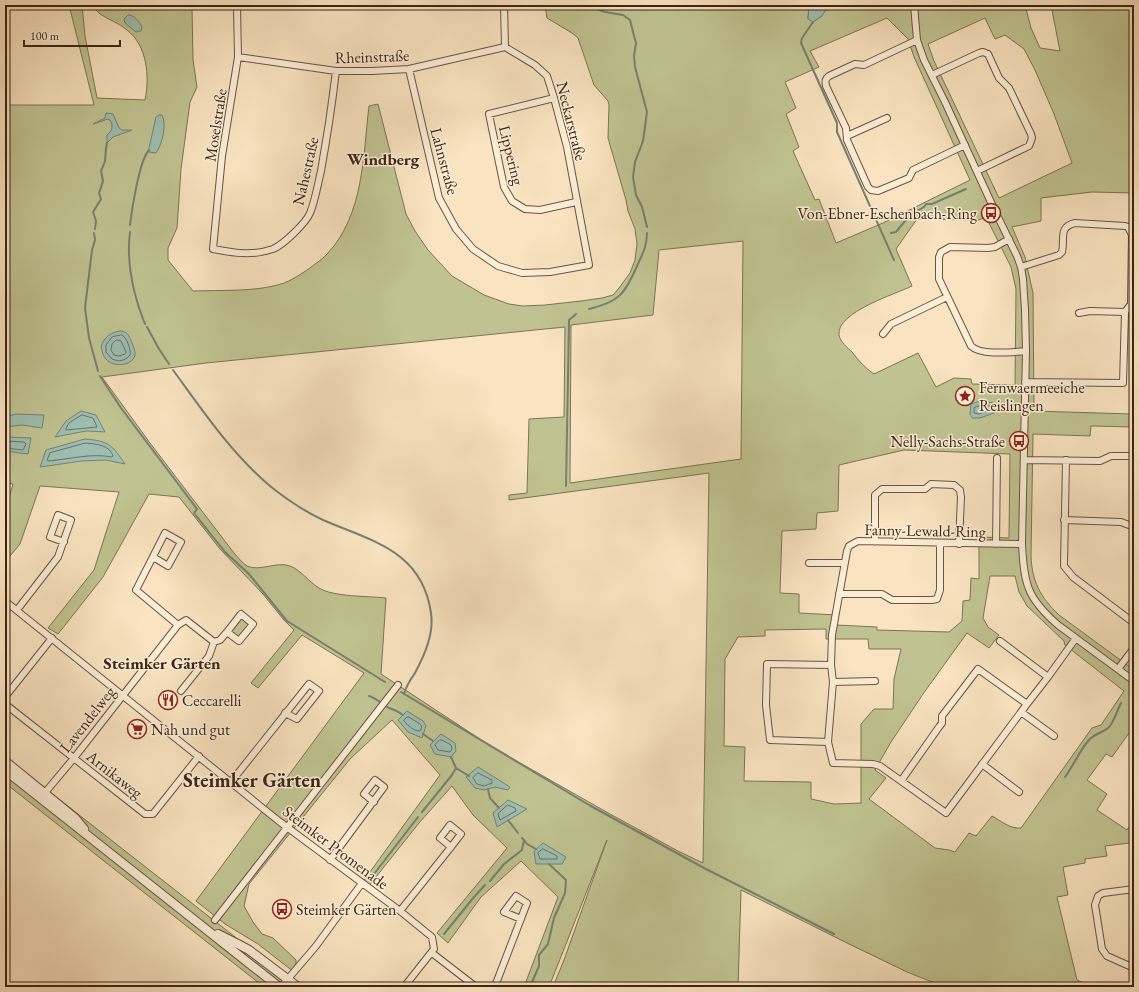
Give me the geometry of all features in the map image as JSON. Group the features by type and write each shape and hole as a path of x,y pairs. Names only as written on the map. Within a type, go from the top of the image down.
{"street":[{"name":"Moselstraße","path":"213,249 222,156 238,58 237,5"},
{"path":"504,5 505,47"},
{"path":"914,5 918,40 924,60 1021,267 1025,310 1026,351 1022,544 1024,572 1031,595 1047,616 1134,681"},
{"path":"918,40 864,65 856,64 826,78 826,86 846,128 847,140 868,187 874,191 878,191 909,178 912,170 965,145"},
{"name":"Rheinstraße","path":"238,58 336,71 409,69 505,47"},
{"name":"Neckarstraße","path":"505,47 535,65 547,76 567,147 588,265"},
{"path":"932,75 979,53 988,54 999,78 1009,88 1031,134 1032,138 1029,146 977,171"},
{"name":"Lahnstraße","path":"409,69 440,198 456,229 473,249 498,266 522,273 550,272 588,265"},
{"name":"Nahestraße","path":"213,249 250,254 274,248 290,237 310,214 327,141 336,71"},
{"name":"Lippering","path":"554,98 489,114 504,187 512,201 525,209 540,210 576,202"},
{"path":"847,136 887,118"},
{"path":"1021,267 1059,255 1062,252 1063,232 1065,228 1075,223 1125,226 1128,227 1132,235 1131,304 1125,312 1123,383 1025,382"},
{"path":"1009,239 995,247 988,248 950,246 941,252 939,257 939,279 971,346 974,349 983,352 1026,351"},
{"path":"883,334 891,324 947,297"},
{"path":"1079,313 1090,311 1125,312"},
{"path":"1024,460 1100,461 1111,456 1134,456"},
{"name":"Fanny-Lewald-Ring","path":"996,544 997,458"},
{"path":"1066,460 1064,566 1073,578 1134,623"},
{"path":"875,542 875,495 882,489 925,489 931,484 954,485 960,490 959,544"},
{"path":"17,610 58,557 64,542 71,520 58,516 50,537 64,542"},
{"path":"1064,520 1121,522 1134,527"},
{"path":"153,557 168,566 181,542 165,533 136,590 178,625"},
{"name":"Fanny-Lewald-Ring","path":"1022,544 858,541 853,543 847,551 844,563 832,635 831,665 833,682 828,742 833,763 880,766 946,813 1076,638"},
{"path":"839,594 882,594 892,600 937,599 940,590 940,543"},
{"path":"809,563 844,563"},
{"name":"Steimker Promenade","path":"5,601 287,827 400,910 432,937 434,949 432,953"},
{"name":"Lavendelweg","path":"43,795 74,758 178,625 186,620 214,642"},
{"path":"181,691 209,656 214,642 220,640 227,632"},
{"path":"5,696 52,638"},
{"path":"1000,641 1048,677"},
{"path":"1118,669 1134,648"},
{"path":"828,742 770,740 766,705 767,664 831,665"},
{"path":"901,781 939,727 942,716 978,669 1027,704"},
{"path":"833,682 875,681"},
{"path":"231,782 285,713 309,684 319,691 296,719 285,713"},
{"path":"215,920 398,685"},
{"name":"Arnikaweg","path":"5,704 145,814 153,814 199,756"},
{"path":"1021,712 1054,736"},
{"path":"5,761 43,795"},
{"path":"982,764 1019,792"},
{"path":"5,770 75,818 100,847 280,987 320,940 362,883"},
{"path":"330,860 374,802"},
{"path":"400,910 451,846"},
{"path":"1134,889 1103,893 1098,896 1095,905 1102,950 1107,956 1134,968"},
{"path":"193,919 215,933 238,944 298,987"},
{"path":"494,987 521,919"},
{"path":"404,987 432,953 476,987"}],"green space":[{"path":"69,5 82,5 85,36 97,98 145,100 147,72 143,53 139,44 134,36 121,25 100,14 91,5 279,5 192,8 193,60 197,87 190,102 181,169 177,228 168,248 168,260 193,291 271,287 300,275 326,255 340,237 349,220 360,183 369,106 378,104 406,214 428,250 452,276 484,295 509,304 523,306 545,305 602,298 613,295 630,273 635,260 637,244 635,229 628,211 608,138 608,101 594,85 578,38 547,18 545,5 809,5 808,19 834,5 1025,5 1031,28 1040,48 1060,51 1051,5 1134,5 1134,193 1092,192 1041,198 1041,221 1012,227 1025,257 1033,293 1034,411 1131,414 1132,393 1134,393 1134,427 1091,426 1090,436 1033,434 1031,556 1035,581 1042,595 1059,615 1134,670 1134,726 1112,757 1106,754 1087,780 1107,794 1097,810 1127,830 1132,822 1134,823 1134,850 1132,850 1130,843 1105,846 1107,856 1085,859 1085,863 1063,867 1068,895 1057,897 1077,980 1094,987 945,987 907,972 741,890 738,987 553,987 607,840 549,987 524,987 558,897 521,861 481,897 448,943 437,933 507,848 473,815 452,786 419,823 368,887 362,883 440,775 392,720 350,759 249,884 244,906 262,934 273,938 296,960 296,969 294,972 258,944 225,924 196,901 364,673 302,635 258,688 251,683 294,630 263,594 220,549 179,497 149,494 103,577 58,634 48,628 94,570 119,492 40,486 20,544 5,562 5,511 13,484 5,483 5,105 94,105","holes":["887,18 908,39 914,57 970,180 883,223 836,243 819,199 815,200 793,151 799,147 786,114 796,108 785,82 819,67 810,51","985,18 995,39 1005,35 1024,49 1054,114 1072,163 999,198 934,61 928,44","986,217 1011,267 1016,289 1015,385 972,384 971,379 954,378 936,387 918,353 874,374 862,364 841,340 839,335 841,327 847,319 857,311 912,286 896,249 917,219 979,220","743,241 741,459 570,483 571,325 653,315 659,250","565,327 564,417 529,419 527,493 509,495 509,500 709,473 703,863 610,814 492,747 381,674 386,598 342,595 325,591 315,585 298,570 290,566 279,565 252,568 245,565 234,553 150,443 102,377 206,363","904,450 1010,454 1009,538 979,537 979,579 971,578 970,600 963,601 962,621 949,632 877,630 877,627 836,625 837,615 799,613 799,594 780,593 782,531 816,529 817,513 838,511 839,465","990,576 1015,576 1019,592 1027,606 1064,641 1065,645 1124,691 1101,725 1092,728 1021,828 1009,826 992,816 976,836 969,833 955,852 935,848 869,799 886,778 875,770 891,742 923,694 967,633 989,648 999,635 988,627 983,618","826,629 826,639 868,639 869,649 901,649 894,679 893,709 874,709 861,724 861,803 834,804 811,799 811,782 744,781 745,747 724,746 725,659 738,637 765,636 765,630"]},
{"path":"240,618 249,624 239,638 230,631"},
{"path":"5,757 299,987 264,987 5,783"}],"water":[{"path":"809,5 834,5 813,22 808,19"},
{"path":"128,15 134,17 138,21 142,27 141,31 136,32 125,23 124,19"},
{"path":"106,113 113,114 119,128 122,130 132,130 113,137 107,143 107,135 112,129 111,121 108,119 93,124 105,118"},
{"path":"162,115 164,124 162,140 156,153 149,152 156,117"},
{"path":"120,331 125,332 129,336 135,353 133,359 126,364 109,362 103,355 101,347 108,336"},
{"path":"980,401 994,403 994,413 980,418 972,418 970,414 971,404"},
{"path":"81,411 96,415 105,432 86,431 55,437 66,421"},
{"path":"16,414 44,415 42,428 22,425 5,427 5,417"},
{"path":"5,437 31,438 28,454 5,451"},
{"path":"85,439 100,441 109,445 117,452 125,464 106,460 82,461 40,467 46,450"},
{"path":"407,711 423,721 426,726 422,738 408,732 398,720"},
{"path":"441,734 455,743 456,751 451,757 435,754 430,745"},
{"path":"478,767 510,787 508,790 495,787 484,790 475,788 466,777"},
{"path":"508,800 527,809 497,827 493,813"},
{"path":"543,843 566,857 562,864 536,864 534,851"}],"waterway":[{"path":"586,5 605,12 623,15 630,20 636,43 634,56 635,67 647,112 643,141 635,162 633,177 636,195 642,207 647,227"},
{"path":"813,22 802,38 801,43 837,123 837,132 894,260"},
{"path":"95,229 96,221 93,212 101,199 99,193 103,181 101,171 105,161 107,143"},
{"path":"130,225 139,174 145,156 149,150"},
{"path":"891,233 896,232 910,215 924,207 926,204 932,204 966,189"},
{"path":"130,232 130,267 134,290 145,324"},
{"path":"94,233 95,240 92,250 85,308 89,338 98,371"},
{"path":"589,309 614,300 629,284 645,246 647,233"},
{"path":"566,486 569,320 576,314"},
{"path":"147,327 169,364"},
{"path":"173,370 230,446 270,486 282,496 323,520 376,542 392,551 406,561 417,575 426,592 432,621 428,644 404,694"},
{"path":"100,376 121,408 197,509 194,513 225,552 249,574 287,621 385,682"},
{"path":"401,692 589,805 704,868 834,934"},
{"path":"369,696 403,715"},
{"path":"1065,777 1089,740 1110,726 1121,703"},
{"path":"423,734 433,741"},
{"path":"422,812 456,768 451,757"},
{"path":"456,768 469,776"},
{"path":"488,789 490,798 499,808"},
{"path":"374,874 418,817"},
{"path":"508,820 518,833"},
{"path":"522,838 527,844 536,849"},
{"path":"490,881 504,864 522,850 524,840"},
{"path":"530,987 539,966 539,955 548,944 554,918 565,893 566,880 549,864"},
{"path":"444,934 485,885"}],"place":[{"name":"Von-Ebner-Eschenbach-Ring","path":"991,213"},
{"name":"Fernwaermeeiche Reislingen","path":"965,396"},
{"name":"Nelly-Sachs-Straße","path":"1019,441"},
{"name":"Ceccarelli","path":"168,700"},
{"name":"Nah und gut","path":"137,729"},
{"name":"Steimker Gärten","path":"282,909"}],"district":[{"name":"Windberg","path":"383,159"},
{"name":"Steimker Gärten","path":"162,663"},
{"name":"Steimker Gärten","path":"252,780"}]}
